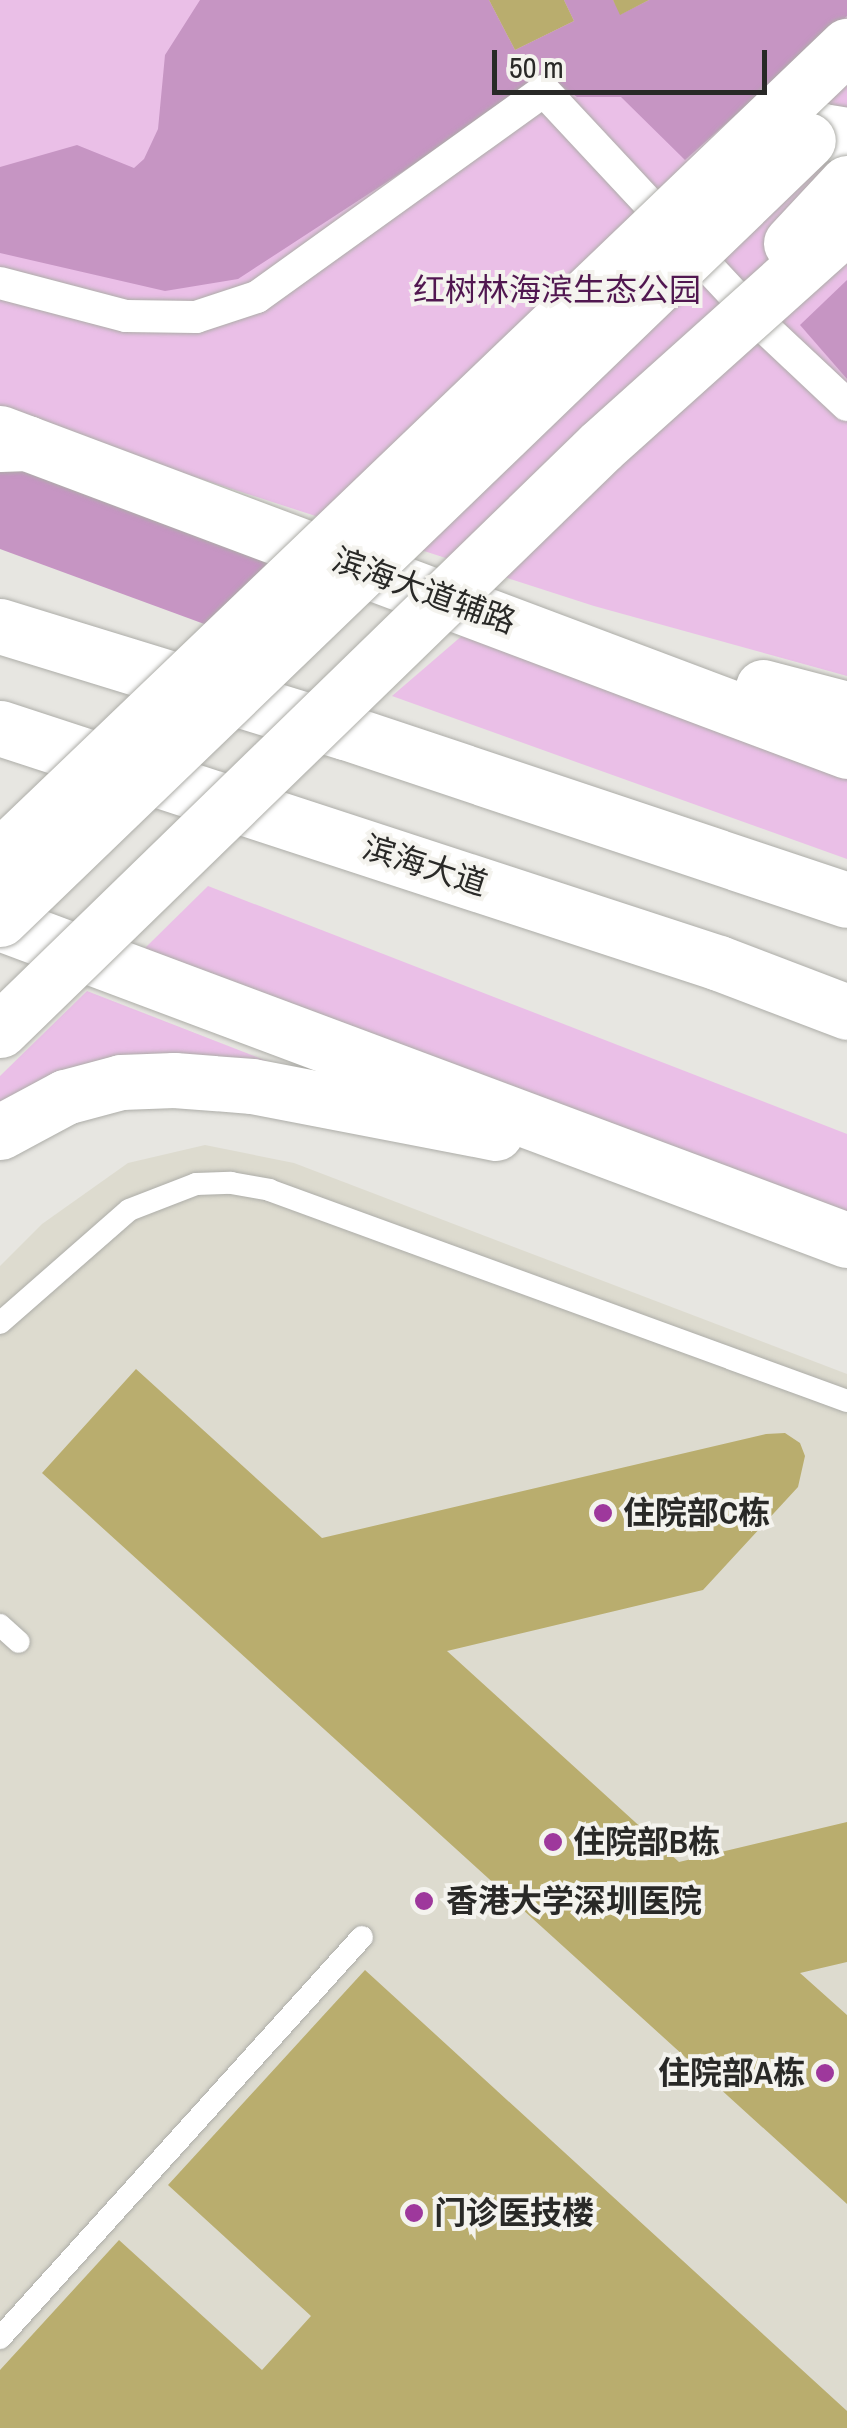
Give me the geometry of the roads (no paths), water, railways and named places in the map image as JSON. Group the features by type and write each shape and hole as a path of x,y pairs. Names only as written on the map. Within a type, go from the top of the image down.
{"main road":[{"path":"0,857 847,46"},
{"path":"827,138 0,921 847,1240"},
{"path":"600,446 847,183"},
{"path":"0,1030 600,446 847,225"},
{"name":"滨海大道辅路","path":"9,440 485,613 847,751"},
{"path":"485,613 847,709"},
{"path":"0,626 345,732 847,900"},
{"name":"滨海大道","path":"0,728 719,964 847,1012"},
{"path":"0,1132 65,1097 120,1082 174,1080 252,1086 640,1159"}],"street":[{"path":"0,283 126,316 196,318 257,297 544,91 787,351 847,406"}],"lane":[{"path":"0,1324 129,1210 196,1184 231,1183 269,1190 847,1401"},
{"path":"0,1625 19,1642"},
{"path":"0,2338 362,1937"}],"place":[{"name":"住院部C栋","path":"603,1513"},
{"name":"住院部B栋","path":"553,1842"},
{"name":"香港大学深圳医院","path":"424,1901"},
{"name":"住院部A栋","path":"825,2073"},
{"name":"门诊医技楼","path":"414,2213"}],"park label":[{"name":"红树林海滨生态公园","path":"557,290"}]}
